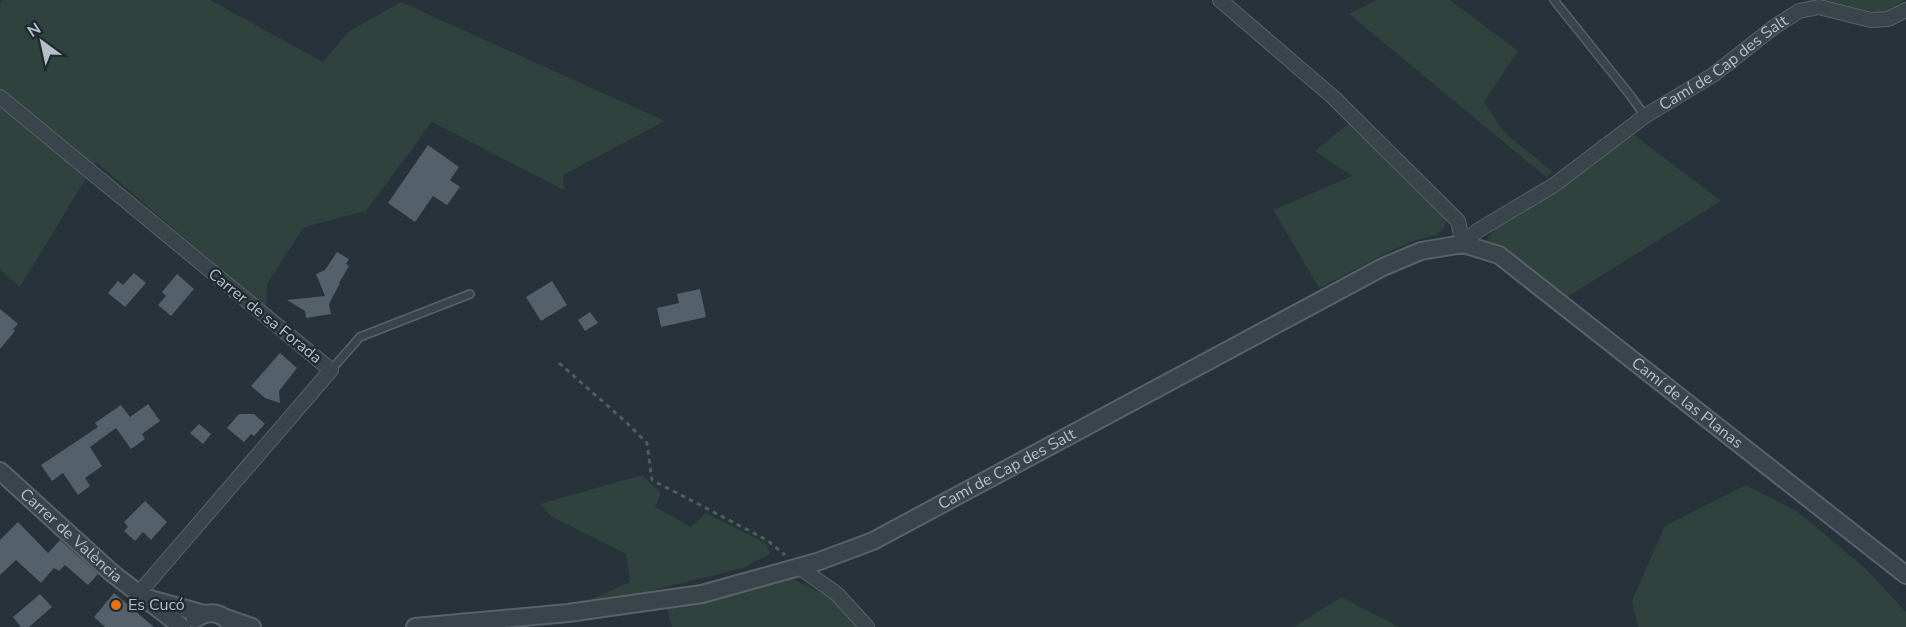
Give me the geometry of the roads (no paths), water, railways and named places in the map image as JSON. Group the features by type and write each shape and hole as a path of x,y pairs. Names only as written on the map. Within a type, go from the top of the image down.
{"street":[{"path":"1220,0 1333,97 1458,221 1463,244"},
{"name":"Camí de Cap des Salt","path":"415,627 568,613 702,594 799,567 873,541 1383,267 1421,252 1463,244 1477,231 1554,185 1645,116 1713,75 1774,27 1799,11 1819,7 1871,20 1888,19 1906,10"},
{"name":"Carrer de sa Forada","path":"0,97 331,370 141,595"},
{"name":"Camí de las Planas","path":"1463,244 1499,255 1906,575"},
{"name":"Carrer de València","path":"0,471 112,573 182,627"},
{"path":"799,567 837,594 867,627"},
{"name":"Carrer de València","path":"141,595 204,614 212,613 229,622"},
{"path":"190,627 204,614"},
{"path":"229,622 252,627"}],"lane":[{"path":"1554,0 1645,116"},
{"path":"331,370 360,337 470,294"}],"place":[{"name":"Es Cucó","path":"116,605"}]}
